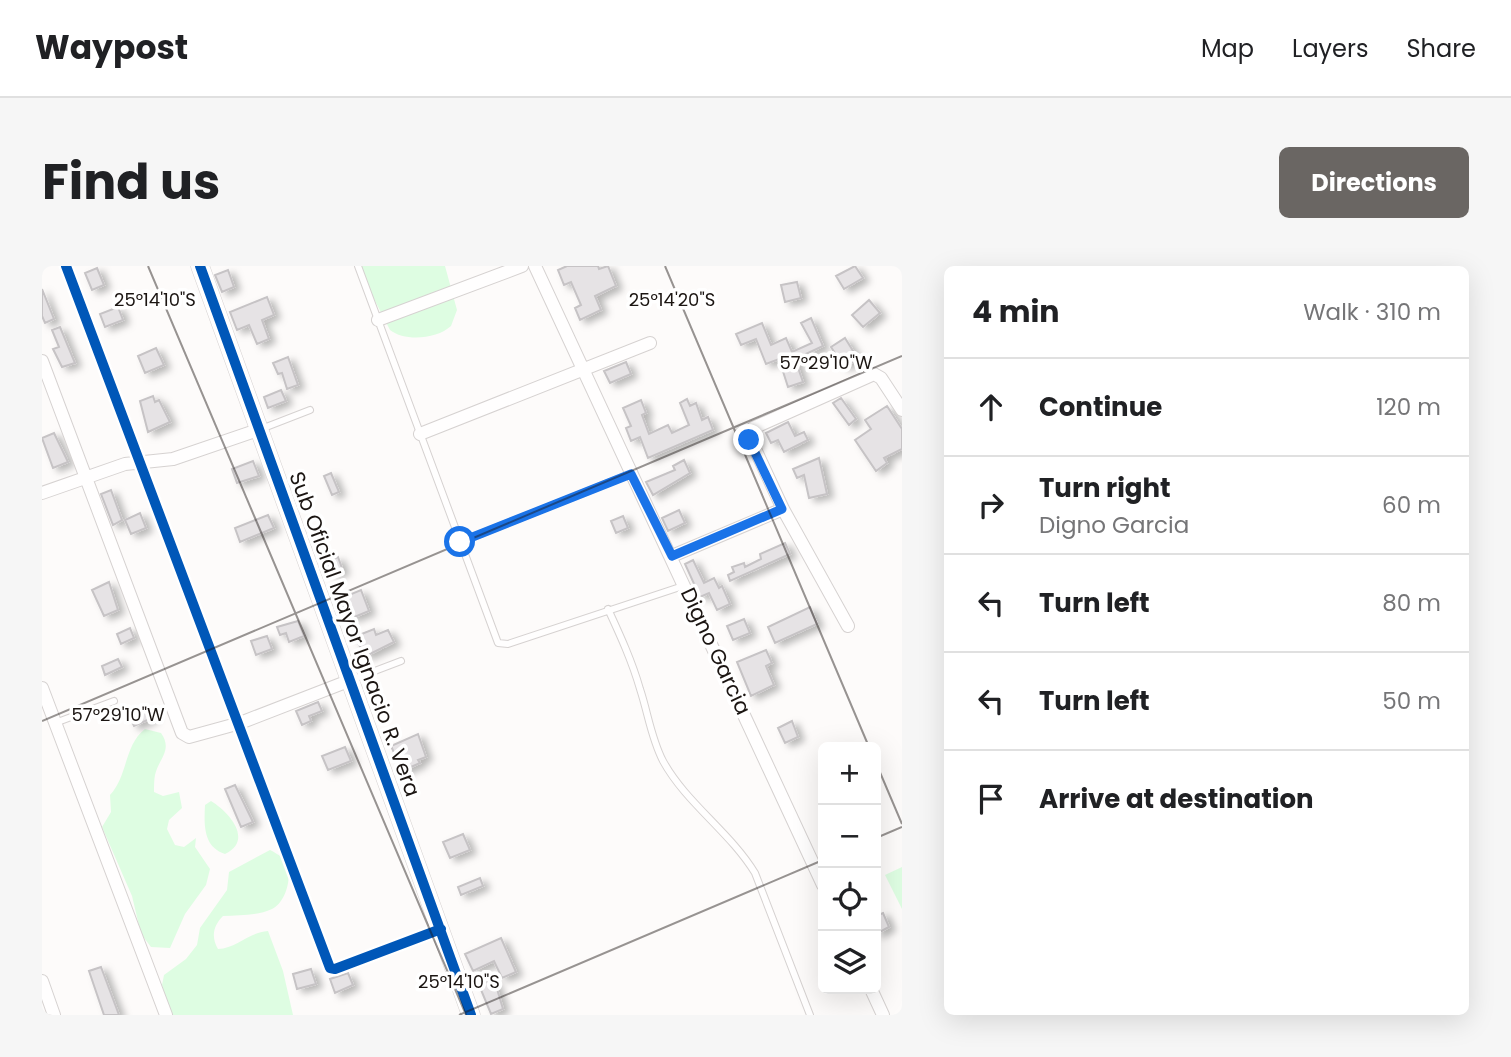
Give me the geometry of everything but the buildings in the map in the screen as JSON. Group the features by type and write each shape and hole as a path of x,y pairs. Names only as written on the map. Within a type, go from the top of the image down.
{"street":[{"path":"66,266 330,968 335,969 440,929"},
{"name":"Sub Oficial Mayor Ignacio R. Vera","path":"200,266 471,1015"},
{"path":"378,320 523,266"},
{"name":"Digno Garcia","path":"535,266 631,474 686,585 818,874"},
{"path":"420,434 650,343"},
{"path":"42,361 177,727 189,737 240,723 351,680"},
{"path":"848,626 782,509 749,440 750,431 874,374 881,378 902,410"},
{"path":"42,493 125,464 173,459 261,429"},
{"path":"672,556 782,509"},
{"path":"42,688 166,1015"},
{"path":"42,729 55,723"},
{"path":"42,981 54,1015"},
{"path":"873,994 883,1015"}],"lane":[{"path":"358,266 496,640 500,644 686,585"},
{"path":"261,429 310,410"},
{"path":"460,542 631,474"},
{"path":"608,609 633,668 653,737 663,761 677,781 744,855 755,873 810,1015"},
{"path":"351,680 401,661"},
{"path":"55,723 114,701"}],"green space":[{"path":"357,266 445,266 457,310 451,326 430,336 396,334 390,330"},
{"path":"145,729 161,733 166,744 155,775 154,792 163,796 179,792 182,808 169,820 167,829 175,845 184,847 196,838 195,847 210,869 206,885 185,914 170,948 151,947 141,934 132,896 102,827 111,812 110,795 120,779 133,743"},
{"path":"211,801 225,812 236,826 238,841 225,854 212,846 206,834 205,805"},
{"path":"270,850 283,858 287,865 289,879 282,900 272,909 260,913 223,916 215,928 214,940 218,949 225,948 268,931 283,971 293,1015 171,1015 162,985 164,975 186,959 197,945 200,928 227,890 229,872"},
{"path":"902,867 902,909 885,875"}],"cycle path":[{"path":"66,266 330,968 335,969 441,929"},
{"path":"200,266 471,1015"}],"route":[{"path":"460,542 631,474 672,556 782,509 749,440"}]}
